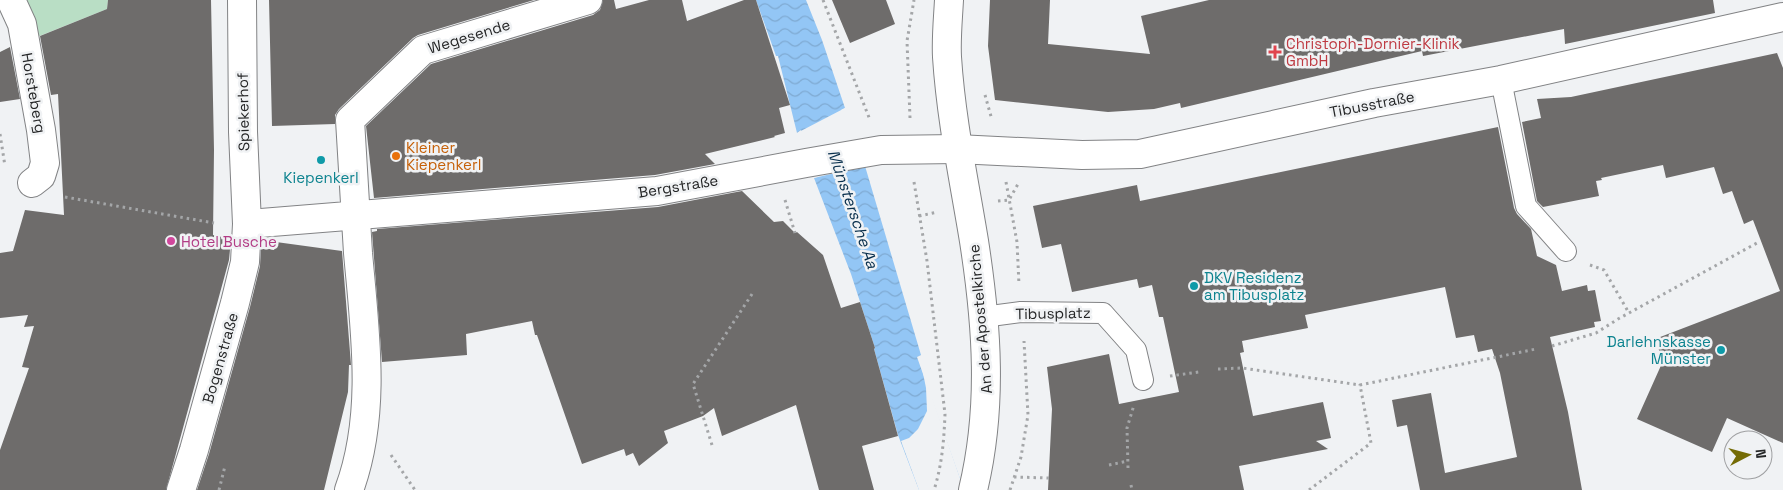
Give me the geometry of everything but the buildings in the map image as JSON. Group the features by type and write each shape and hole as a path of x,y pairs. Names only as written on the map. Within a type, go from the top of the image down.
{"street":[{"name":"Horsteberg","path":"11,0 22,24 45,163 41,176 32,183"},
{"name":"Spiekerhof","path":"242,0 243,132 248,224"},
{"name":"Wegesende","path":"349,490 358,466 364,415 367,362 350,120 422,50 588,0"},
{"path":"949,0 947,55 957,149"},
{"name":"Tibusstraße","path":"957,149 1082,155 1140,154 1374,103 1501,80 1783,17"},
{"name":"Bergstraße","path":"248,224 657,192 806,162 871,152 957,149"},
{"name":"An der Apostelkirche","path":"957,149 974,241 983,317 986,369 986,408 983,441 973,490"},
{"name":"Bogenstraße","path":"180,490 194,450 235,303 245,262 248,224"}],"lane":[{"path":"1501,80 1526,206 1566,251"},
{"name":"Tibusplatz","path":"983,317 1021,312 1103,312 1136,350 1143,380"}],"path":[{"path":"823,0 871,152"},
{"path":"914,0 906,41 911,150 914,182 927,261 945,414 939,474 934,490"},
{"path":"982,86 1000,151"},
{"path":"0,134 5,171"},
{"path":"58,195 210,223 248,224"},
{"path":"1552,346 1596,333 1758,243"},
{"path":"1583,263 1604,270 1629,313"},
{"path":"712,445 693,384 754,291"},
{"path":"1218,369 1242,368 1360,386 1536,349"},
{"path":"1309,490 1372,442 1360,386"},
{"path":"1110,465 1128,461"},
{"path":"1014,476 1049,478"}],"green space":[{"path":"26,0 108,0 107,9 37,37"}],"water":[{"name":"Münstersche Aa","path":"756,0 806,0 845,108 841,110 860,167 865,166 921,355 917,357 964,490 919,490 898,435 875,348 851,274 814,178 817,177 801,130 797,133 778,56 776,56"}],"pier":[{"path":"845,108 846,110 844,111 862,164 865,166 814,178 800,134 798,135 797,133"},
{"path":"922,368 964,490 919,490 901,441 909,438 918,429 927,411 926,388"}],"place":[{"name":"Christoph-Dornier-Klinik GmbH","path":"1275,52"},
{"name":"Kleiner Kiepenkerl","path":"396,156"},
{"name":"Kiepenkerl","path":"321,160"},
{"name":"Hotel Busche","path":"171,241"},
{"name":"DKV Residenz am Tibusplatz","path":"1194,286"},
{"name":"Darlehnskasse Münster","path":"1721,350"}]}
